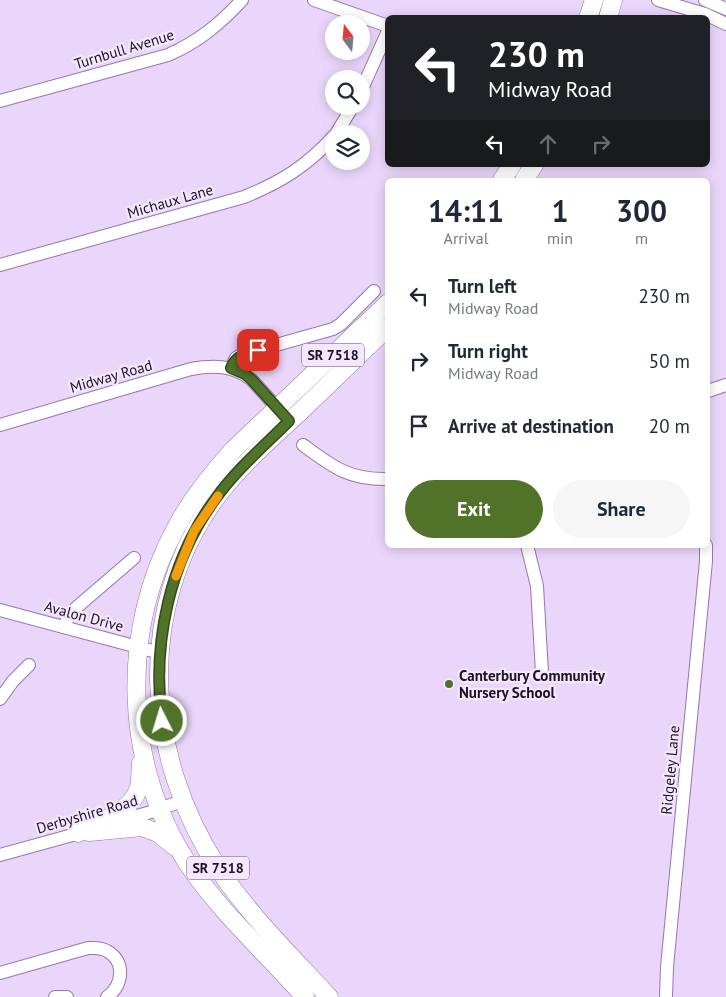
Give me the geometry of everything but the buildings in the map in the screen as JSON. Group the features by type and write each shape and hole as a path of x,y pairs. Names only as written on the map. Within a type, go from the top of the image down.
{"highway":[{"path":"589,15 594,0"},
{"path":"609,15 613,0"},
{"path":"503,178 511,167"},
{"path":"525,178 533,167"},
{"name":"SR 7518","path":"305,997 213,896 195,873 180,850 160,809 143,750 137,704 136,670 138,648 145,608 152,584 165,550 180,520 194,498 233,450 385,306"},
{"name":"SR 7518","path":"329,997 228,884 202,841 182,801 169,758 162,721 159,684 160,653 171,591 185,551 194,531 216,498 230,480 289,421 385,331"},
{"path":"78,833 124,808 132,800 140,785 143,750"},
{"path":"78,833 142,827 158,833 180,850"}],"street":[{"name":"Turnbull Avenue","path":"0,101 185,48 223,20 242,0"},
{"path":"314,0 385,25"},
{"path":"658,0 707,15"},
{"path":"705,0 726,9"},
{"path":"710,16 726,24"},
{"path":"370,71 385,38"},
{"name":"Michaux Lane","path":"0,265 244,197 289,176 310,160 325,145"},
{"path":"231,368 236,358 241,355 334,328 341,324 374,291"},
{"name":"Midway Road","path":"0,424 191,369 208,366 231,368 245,374 289,421"},
{"path":"710,390 726,385"},
{"path":"303,445 344,472 356,477 385,479"},
{"path":"528,548 538,593 542,674"},
{"name":"Ridgeley Lane","path":"666,997 667,967 684,806 706,548"},
{"path":"64,627 69,616 77,607 134,558"},
{"name":"Avalon Drive","path":"0,610 160,653"},
{"path":"0,699 29,665"},
{"name":"Derbyshire Road","path":"0,855 182,801"},
{"path":"0,973 88,948 98,948 112,954 121,974 118,985 108,997"},
{"path":"55,997 67,997"}],"slow traffic":[{"path":"176,576 194,531 218,496"}],"place":[{"name":"Canterbury Community Nursery School","path":"449,684"}],"route":[{"path":"162,721 159,684 162,631 174,582 185,551 194,531 230,480 289,421 252,380 245,374 231,368 236,358 258,350"}]}
